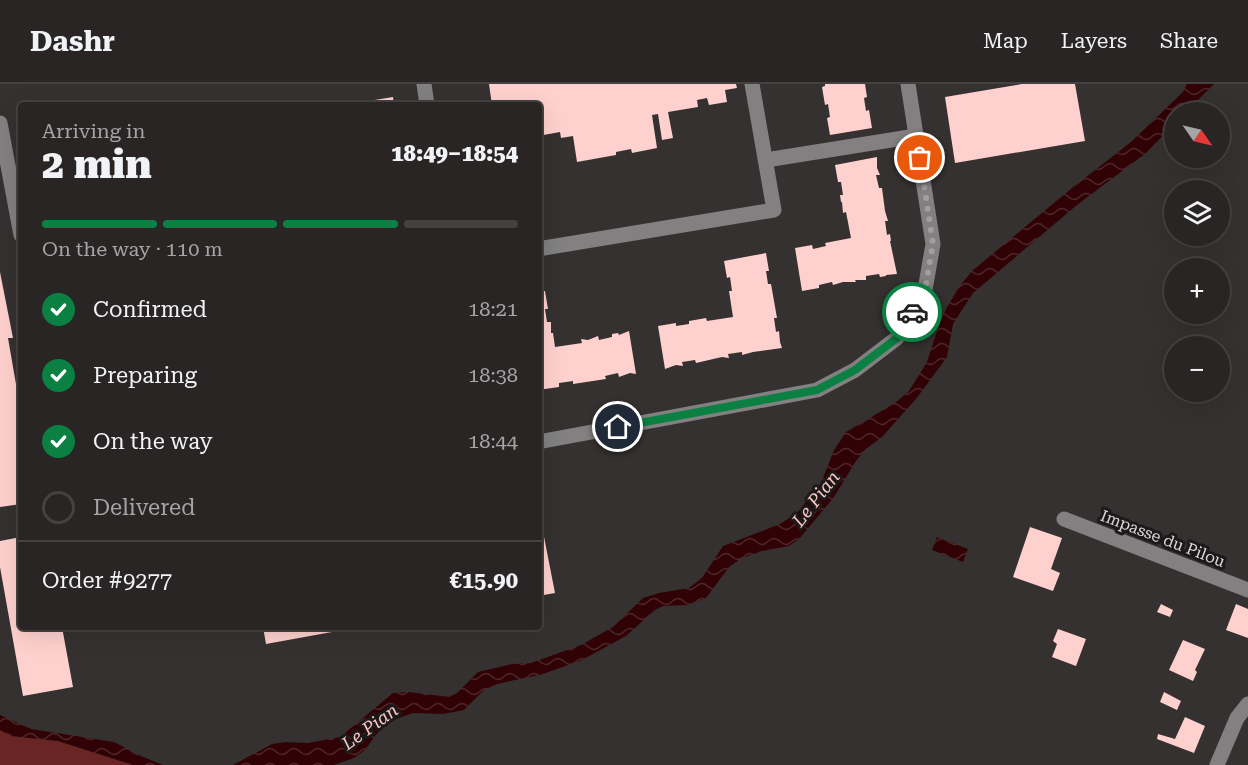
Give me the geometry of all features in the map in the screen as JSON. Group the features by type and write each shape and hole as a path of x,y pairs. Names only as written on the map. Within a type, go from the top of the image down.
{"street":[{"path":"424,84 427,102"},
{"path":"542,248 774,210 752,84"},
{"path":"542,441 817,390 855,370 897,338 925,290 933,244 908,84"},
{"path":"0,123 18,220"},
{"path":"766,160 916,136"},
{"name":"Impasse du Pilou","path":"1064,519 1248,590"},
{"path":"1217,765 1238,718 1248,704"}],"shaded area":[{"path":"0,730 11,736 58,741 133,765 0,765"}],"water":[{"path":"1187,84 1214,84 1196,102 1173,102 1183,92"},
{"name":"Le Pian","path":"1164,110 1164,134 1146,153 1077,205 973,293 953,324 947,357 916,399 882,437 866,449 856,461 834,497 800,538 789,546 762,551 742,558 729,567 706,598 687,605 663,606 655,610 626,636 582,660 543,674 497,684 484,690 464,710 443,714 413,713 396,719 386,724 365,750 354,758 334,765 233,765 272,744 308,743 340,737 393,693 409,692 449,697 457,693 478,672 512,664 531,663 581,645 613,627 643,598 689,588 702,578 723,546 780,524 797,513 821,483 834,450 846,432 895,403 909,391 927,362 946,309 972,271 1131,142"},
{"path":"937,537 968,549 963,562 932,550"},
{"path":"0,715 31,729 114,742 163,765 133,765 58,741 11,736 0,730"}],"building":[{"path":"489,84 736,84 737,88 725,90 727,102 709,105 707,98 697,100 698,107 668,112 673,138 662,140 658,114 652,115 657,148 632,153 631,149 616,152 616,155 577,162 573,136 561,138 560,132 542,135 542,102 492,102"},
{"path":"825,84 865,84 866,111 869,110 872,128 830,135 827,118 830,117 828,104 825,105 822,87"},
{"path":"1022,84 1075,84 1085,141 955,163 945,97"},
{"path":"393,97 394,102 362,102"},
{"path":"877,157 877,168 880,175 876,175 879,188 882,188 888,221 885,221 887,235 890,234 897,274 880,277 879,274 866,276 866,280 833,285 832,282 819,285 819,288 802,291 795,248 812,245 813,249 826,246 825,243 851,238 846,212 843,213 840,195 843,195 841,182 838,182 835,165"},
{"path":"766,253 769,271 766,271 768,284 771,284 777,318 774,318 776,332 779,331 782,348 742,355 742,352 728,354 729,358 722,357 696,363 695,360 682,362 683,366 676,365 665,369 658,326 676,323 676,326 689,324 689,321 706,318 707,321 733,317 729,291 732,291 730,277 727,278 724,261"},
{"path":"0,272 13,338 8,338 18,396 18,504 0,507"},
{"path":"542,291 545,291 548,309 545,309 547,322 551,322 555,347 582,343 581,339 588,340 598,336 599,340 612,337 612,334 618,333 619,335 629,331 636,374 630,373 619,377 618,373 605,376 606,379 573,384 573,381 559,383 559,387 542,389"},
{"path":"542,526 555,593 542,595"},
{"path":"1030,527 1062,538 1051,569 1060,573 1053,591 1013,577"},
{"path":"18,538 18,630 63,630 73,687 23,696 0,567 0,541"},
{"path":"1161,604 1173,610 1170,617 1157,612"},
{"path":"1236,604 1248,609 1248,638 1226,630"},
{"path":"1058,629 1086,639 1076,666 1052,657 1057,644 1053,641"},
{"path":"264,630 343,630 266,644"},
{"path":"1183,640 1205,649 1195,670 1197,672 1193,681 1169,670"},
{"path":"1164,692 1181,701 1177,710 1160,702"},
{"path":"1185,717 1205,726 1194,753 1157,739 1158,734 1175,739"}],"way so far":[{"path":"912,312 925,290 933,244 920,158"}],"route":[{"path":"618,427 817,390 855,370 897,338 912,312"}]}
